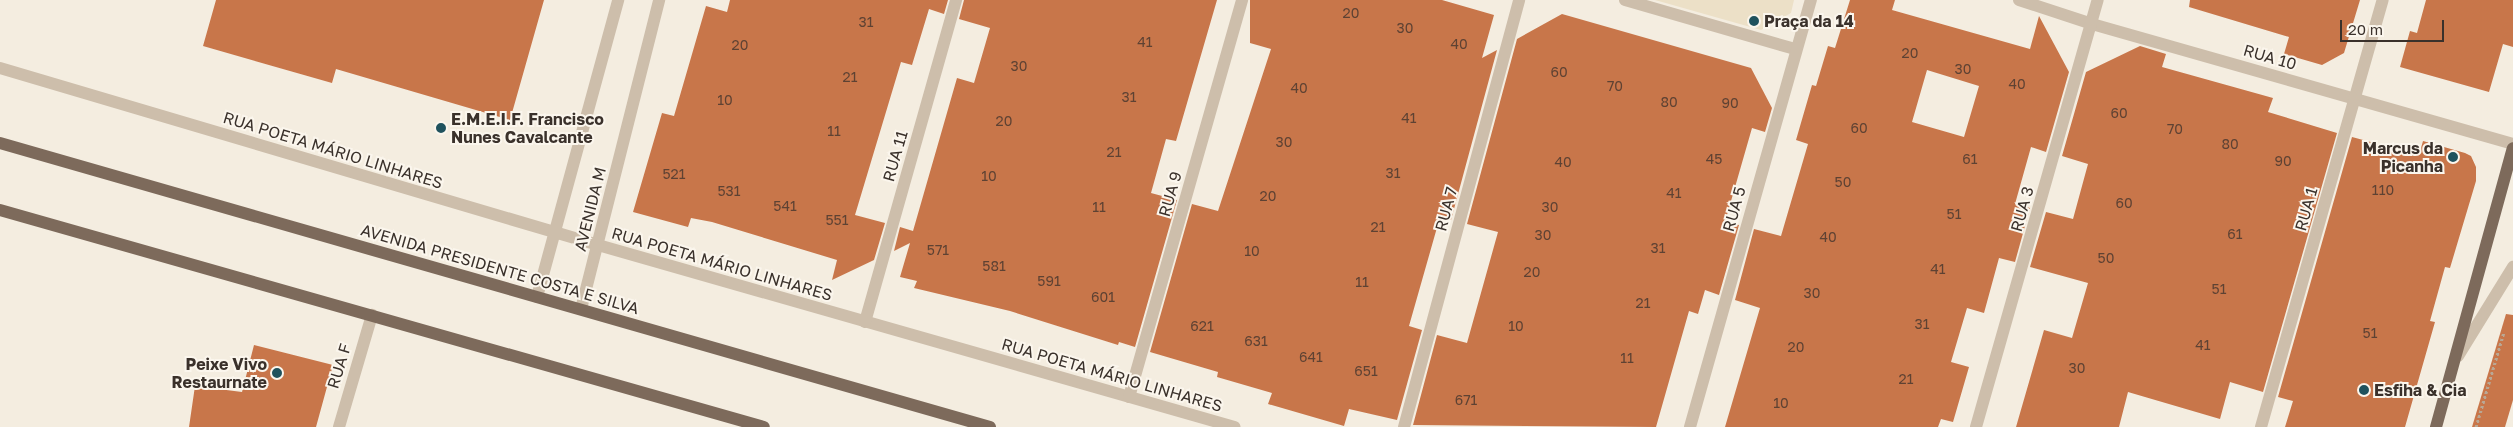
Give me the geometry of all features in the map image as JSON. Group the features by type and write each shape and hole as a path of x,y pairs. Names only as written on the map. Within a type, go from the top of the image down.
{"main road":[{"name":"AVENIDA PRESIDENTE COSTA E SILVA","path":"0,143 990,427"},
{"path":"2436,427 2513,148"},
{"path":"0,210 764,427"}],"street":[{"name":"AVENIDA M","path":"537,297 618,0"},
{"name":"AVENIDA M","path":"581,309 659,0"},
{"name":"RUA 11","path":"865,322 956,0"},
{"name":"RUA 9","path":"1130,397 1242,0"},
{"name":"RUA 7","path":"1404,427 1519,0"},
{"path":"1625,0 1796,49"},
{"name":"RUA 5","path":"1690,427 1811,0"},
{"name":"RUA 10","path":"2019,0 2092,24 2513,144"},
{"name":"RUA 3","path":"1976,427 2098,0"},
{"name":"RUA 1","path":"2261,427 2383,0"},
{"name":"RUA POETA MÁRIO LINHARES","path":"0,68 598,246 1235,427"},
{"path":"2453,363 2513,267"},
{"name":"RUA F","path":"339,427 372,315"}],"path":[{"path":"2476,427 2505,328"}],"shaded area":[{"name":"Praça da 14","path":"1655,0 1794,0 1791,13 1761,30"}],"building":[{"path":"216,0 544,0 510,120 336,69 332,83 203,46"},
{"path":"730,0 948,0 944,14 929,9 912,65 901,62 855,215 885,223 874,260 832,280 837,260 712,222 691,218 688,227 633,212 662,113 674,116 706,6 727,12"},
{"path":"964,0 1217,0 1176,141 1166,139 1151,193 1177,200 1135,347 1119,342 1118,345 1010,311 914,288 917,281 900,277 910,243 894,251 900,227 913,231 957,78 974,83 990,28 959,19"},
{"path":"1250,0 1442,0 1494,15 1482,58 1497,50 1451,220 1440,217 1409,326 1422,330 1397,420 1349,409 1344,426 1268,404 1272,393 1217,377 1218,372 1150,352 1192,204 1218,211 1271,49 1250,43"},
{"path":"1850,0 1895,0 1892,10 2030,49 2039,16 2069,72 2046,152 2031,147 2015,204 2030,208 2015,262 1999,258 1984,313 1967,308 1951,362 1969,367 1953,422 1941,419 1938,427 1725,427 1760,308 1735,300 1754,229 1781,236 1808,144 1796,140 1812,85 1816,86 1828,46 1835,48","holes":["1927,70 1979,86 1964,137 1912,122"]},
{"path":"2190,0 2360,0 2344,53 2322,65 2284,54 2289,37 2189,7"},
{"path":"2426,0 2513,0 2513,47 2503,44 2489,92 2400,67 2410,31 2417,33"},
{"path":"1562,14 1751,68 1772,108 1765,132 1752,128 1725,222 1739,225 1719,295 1705,290 1698,314 1689,311 1656,427 1413,425 1437,335 1467,343 1498,232 1467,224 1517,39"},
{"path":"2140,46 2166,54 2162,67 2273,98 2268,112 2337,133 2263,392 2230,382 2220,419 2128,392 2119,427 2016,427 2044,330 2072,338 2088,283 2030,267 2046,212 2073,219 2088,164 2062,156 2086,72"},
{"path":"2352,137 2419,155 2423,141 2465,153 2471,156 2476,167 2476,181 2450,268 2445,267 2430,321 2435,322 2405,427 2285,427 2293,401 2278,397"},
{"path":"2506,314 2513,315 2513,400 2505,427 2472,427"},
{"path":"254,345 333,365 316,427 189,427 195,386 242,392"}],"place":[{"name":"Praça da 14","path":"1754,21"},
{"name":"E.M.E.I.F. Francisco Nunes Cavalcante","path":"441,128"},
{"name":"Marcus da Picanha","path":"2453,157"},
{"name":"Peixe Vivo Restaurnate","path":"277,373"},
{"name":"Esfiha & Cia","path":"2364,390"}]}
